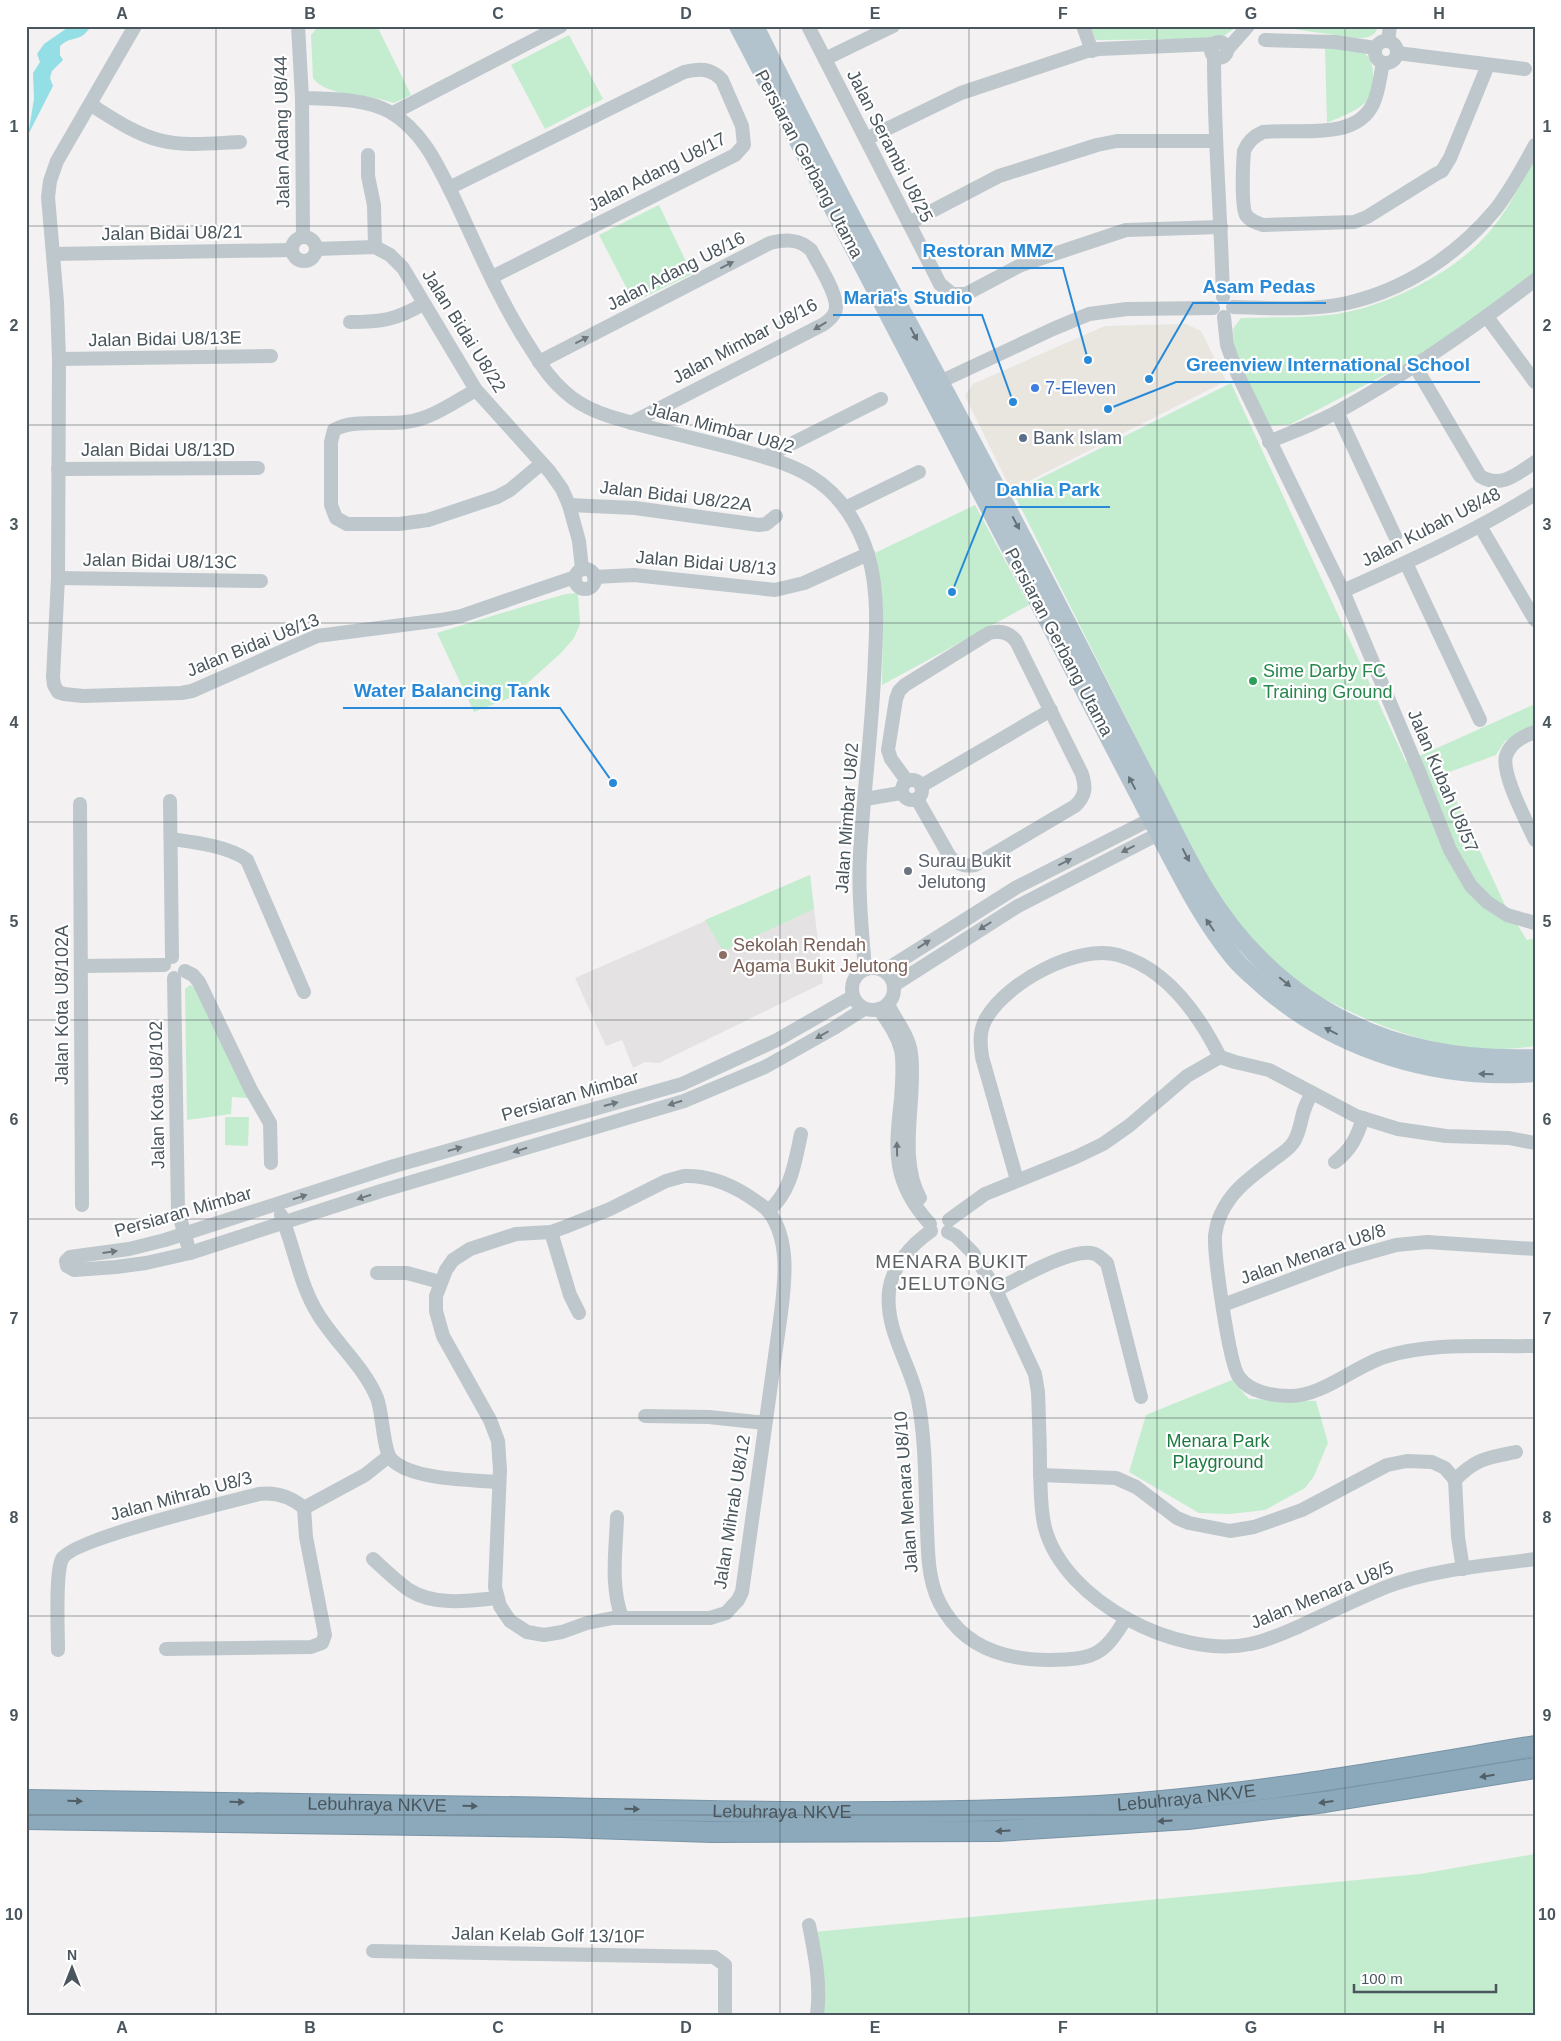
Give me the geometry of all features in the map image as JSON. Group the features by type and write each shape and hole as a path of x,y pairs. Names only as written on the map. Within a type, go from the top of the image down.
{"highway":[{"name":"Lebuhraya NKVE","path":"26,1800 858,1814 997,1810 1101,1806 1216,1794 1322,1781 1535,1746"},
{"name":"Lebuhraya NKVE","path":"26,1818 562,1827 712,1832 997,1831 1188,1819 1325,1802 1535,1768"}],"main road":[{"name":"Persiaran Gerbang Utama","path":"738,26 933,385 1161,823 1196,904 1235,959 1270,991 1306,1017 1352,1042 1390,1058 1456,1072 1478,1074 1535,1073"},
{"name":"Persiaran Gerbang Utama","path":"755,26 914,336 933,385"},
{"name":"Persiaran Gerbang Utama","path":"1161,823 1224,919 1260,960 1308,1000 1365,1029 1423,1049 1469,1057 1535,1058"}],"street":[{"name":"Jalan Bidai U8/13","path":"135,26 58,161 50,181 48,197 57,302 59,359 58,578 54,686 58,692 83,696 163,694 192,691 317,636 461,616 584,575 634,575 775,590 804,583 868,554"},
{"name":"Jalan Adang U8/44","path":"298,26 302,98 304,237"},
{"path":"392,113 561,26"},
{"name":"Jalan Serambi U8/25","path":"808,26 940,284 946,290 958,295 966,294 1021,266 1126,230 1221,227"},
{"path":"825,59 893,26"},
{"path":"1083,26 1092,50"},
{"path":"1388,41 1390,26"},
{"path":"1223,297 1214,86 1219,50 1243,31"},
{"path":"1265,40 1335,42 1375,48"},
{"path":"1388,41 1394,44 1397,53 1392,62 1383,63 1376,59 1375,48 1379,43 1388,41"},
{"path":"866,139 961,93 1092,50 1187,45 1219,50"},
{"path":"1397,53 1525,69"},
{"path":"1383,63 1374,102 1364,115 1348,126 1339,130 1327,131 1263,132 1257,134 1247,144 1244,158 1244,207 1246,216 1263,225 1354,222 1367,217 1436,174 1442,170 1450,158 1488,65"},
{"name":"Jalan Adang U8/17","path":"449,188 684,72 702,69 710,70 722,80 744,135 744,145 735,155 492,277"},
{"name":"Jalan Mimbar U8/2","path":"302,98 359,102 392,113 416,134 432,153 512,320 554,382 575,400 593,411 631,423 765,456 798,468 809,474 833,493 845,508 863,540 868,554 874,586 876,636 874,699 860,854 859,892 865,969"},
{"path":"91,105 133,130 158,140 181,143 240,142"},
{"path":"909,222 999,176 1097,145 1117,141 1215,141"},
{"path":"1229,312 1229,299 1223,297 1214,302 1213,308 1218,316 1229,312 1303,308 1347,303 1396,286 1420,274 1459,246 1491,214 1512,186 1535,145"},
{"path":"316,249 375,247 374,205 368,176 368,155"},
{"path":"304,237 314,242 316,249 312,259 305,262 297,260 292,250 296,240 304,237"},
{"name":"Jalan Adang U8/16","path":"539,362 770,243 787,240 805,245 811,250 821,270"},
{"name":"Jalan Bidai U8/22","path":"375,247 390,255 402,268 476,390 556,479 569,505 579,541 584,575"},
{"name":"Jalan Bidai U8/21","path":"53,254 292,250"},
{"name":"Jalan Mimbar U8/16","path":"631,423 824,324 835,312 836,304 821,270"},
{"path":"1269,442 1337,412 1415,366 1488,317 1535,280"},
{"path":"350,322 386,321 397,318 423,304"},
{"path":"933,385 1053,329 1090,314 1127,309 1213,308"},
{"name":"Jalan Kubah U8/57","path":"1229,312 1225,332 1230,356 1269,442 1343,591 1454,858 1471,886 1487,902 1507,915 1535,923"},
{"path":"1488,317 1535,382"},
{"name":"Jalan Bidai U8/13E","path":"59,359 271,356"},
{"path":"1415,366 1480,476 1487,480 1503,481 1535,462"},
{"path":"476,390 432,415 418,420 345,425 334,430 331,442 331,505 336,518 347,524 399,524 428,520 497,497 510,490 541,464"},
{"path":"765,456 881,399"},
{"path":"1337,412 1395,536"},
{"name":"Jalan Bidai U8/13D","path":"58,469 258,468"},
{"path":"845,508 919,472"},
{"name":"Jalan Kubah U8/48","path":"1343,591 1406,563 1480,526 1535,494"},
{"name":"Jalan Bidai U8/22A","path":"569,505 634,508 759,525 766,524 776,516"},
{"path":"1480,526 1535,620"},
{"path":"1406,563 1480,720"},
{"name":"Jalan Bidai U8/13C","path":"58,578 261,581"},
{"path":"866,799 904,787 917,781 919,793 950,857 955,862 969,866 975,865 1075,806 1084,796 1085,782 1051,710 1013,637 1005,632 990,634 905,685 897,695 888,750 904,787"},
{"path":"919,793 1051,710"},
{"path":"1535,732 1524,736 1509,749 1505,758 1508,778 1535,840"},
{"path":"170,801 168,961 165,972 193,975 199,982 251,1090 270,1123 271,1163"},
{"name":"Jalan Kota U8/102A","path":"80,804 82,1205"},
{"path":"884,971 1018,887 1161,823"},
{"path":"894,985 1011,910 1161,823"},
{"path":"171,839 196,842 240,855 247,860 304,992"},
{"path":"1017,1180 982,1058 980,1043 986,1018 1005,995 1025,981 1062,961 1093,953 1107,953 1131,960 1154,973 1178,994 1197,1018 1220,1057 1269,1070 1312,1094 1363,1118 1398,1129 1425,1134 1509,1138 1535,1144"},
{"path":"81,966 182,959 185,965 179,975"},
{"path":"878,968 884,971 888,974 894,985 892,998 884,1007 864,1009 852,997 852,983 859,972 865,969 878,968"},
{"name":"Jalan Kota U8/102","path":"179,975 178,1211 190,1253"},
{"name":"Persiaran Mimbar","path":"852,997 777,1040 682,1084 394,1166 184,1234 129,1249 70,1257 66,1264 71,1269 116,1267 146,1263 190,1253 381,1191 691,1098 765,1067 864,1009"},
{"name":"Jalan Menara U8/5","path":"884,1007 911,1050 910,1161 912,1178 921,1200 939,1224 956,1236 973,1253 996,1290 1035,1374 1038,1392 1042,1516 1055,1552 1084,1588 1126,1618 1155,1632 1187,1642 1214,1646 1246,1645 1273,1637 1387,1587 1423,1575 1535,1559"},
{"path":"939,1224 985,1194 1103,1144 1130,1125 1187,1076 1220,1057"},
{"path":"1312,1094 1302,1112 1298,1133 1294,1142 1288,1149 1242,1184 1233,1194 1221,1214 1215,1236 1215,1249 1231,1357 1234,1369 1240,1378 1258,1390 1280,1396 1304,1395 1370,1363 1408,1351 1434,1348 1535,1346"},
{"path":"1335,1162 1346,1153 1354,1142 1363,1118"},
{"path":"768,1211 778,1202 786,1188 801,1134"},
{"name":"Jalan Mihrab U8/12","path":"684,1176 701,1176 718,1180 739,1191 768,1211 776,1224 782,1242 784,1268 781,1313 742,1592 732,1608 719,1617 622,1618 587,1623 550,1635 538,1635 521,1628 510,1621 502,1611 497,1598 495,1559 499,1452 495,1431 439,1327 436,1303 440,1282 453,1260 470,1248 516,1234 551,1232 610,1209 666,1181 684,1176"},
{"path":"277,1205 312,1304 325,1325 368,1380 376,1395 381,1410 388,1456 402,1466 436,1477 499,1482"},
{"name":"Jalan Menara U8/10","path":"939,1224 916,1243 897,1268 892,1278 889,1301 890,1315 897,1344 918,1399 922,1438 928,1556 933,1586 939,1602 956,1627 980,1646 1002,1655 1024,1659 1068,1659 1094,1655 1109,1644 1126,1618"},
{"path":"551,1232 570,1295 579,1313"},
{"name":"Jalan Menara U8/8","path":"1223,1305 1343,1260 1396,1245 1427,1242 1535,1249"},
{"path":"996,1290 1068,1256 1085,1252 1094,1253 1100,1257 1107,1263 1141,1397"},
{"path":"377,1273 407,1273 440,1282"},
{"path":"645,1416 709,1417 765,1423"},
{"path":"1455,1480 1469,1466 1484,1459 1516,1452"},
{"path":"166,1649 311,1647 322,1643 326,1636 306,1537 304,1508 365,1476 388,1456"},
{"path":"1040,1476 1116,1478 1140,1490 1177,1518 1189,1523 1230,1531 1254,1528 1302,1510 1387,1465 1407,1461 1432,1462 1445,1468 1455,1480 1458,1537 1463,1569"},
{"name":"Jalan Mihrab U8/3","path":"58,1650 58,1574 62,1558 72,1550 104,1537 259,1494 274,1492 298,1503 304,1508"},
{"path":"617,1517 614,1579 617,1604 622,1618"},
{"path":"373,1559 408,1590 422,1597 451,1601 497,1598"},
{"path":"809,1925 818,1969 819,2003 817,2015"},
{"name":"Jalan Kelab Golf 13/10F","path":"373,1951 703,1955 714,1957 725,1965 724,2015"}],"shaded area":[{"path":"1186,324 1201,331 1226,381 1011,490 965,396 973,384 1105,326"},
{"name":"Sekolah Rendah Agama Bukit Jelutong","path":"810,875 823,983 659,1063 645,1062 633,1068 622,1040 606,1046 575,978"}],"green space":[{"path":"319,26 377,26 411,95 394,103 339,92 328,89 320,84 313,78 311,35"},
{"path":"1090,26 1238,26 1222,37 1210,39 1096,40"},
{"path":"1272,26 1378,26 1372,35 1356,38"},
{"path":"569,35 603,99 545,129 511,65"},
{"path":"1325,48 1351,49 1364,53 1369,58 1373,76 1370,94 1365,103 1327,123"},
{"path":"1535,158 1535,274 1487,311 1399,367 1291,424 1267,426 1235,360 1233,329 1241,318 1307,317 1348,312 1390,299 1411,290 1450,267 1490,232 1511,201"},
{"path":"659,205 692,274 634,302 599,235"},
{"path":"1231,383 1406,762 1535,704 1535,725 1505,741 1496,755 1444,774 1505,905 1527,940 1535,938 1535,1046 1511,1049 1464,1047 1418,1038 1396,1031 1351,1012 1308,989 1282,969 1258,945 1235,919 1206,877 1013,492"},
{"path":"975,505 1029,605 882,685 883,604 875,553"},
{"path":"578,593 580,624 574,638 561,653 512,697 474,712 437,633 566,594"},
{"path":"810,875 814,909 723,951 705,920"},
{"path":"190,985 194,986 248,1098 232,1097 231,1114 187,1120 185,989"},
{"path":"225,1117 249,1117 248,1146 225,1145"},
{"name":"Menara Park Playground","path":"1232,1380 1249,1399 1316,1401 1328,1443 1314,1476 1305,1488 1265,1510 1230,1514 1199,1513 1129,1472 1146,1415"},
{"path":"1535,1854 1535,2015 815,2015 814,1932 1420,1874"}],"water":[{"path":"70,26 91,26 80,37 69,40 60,46 60,55 63,60 52,71 50,78 53,86 28,135 34,99 33,73 40,62 37,54 44,44"}],"place":[{"name":"Restoran MMZ","path":"1088,360"},
{"name":"Asam Pedas","path":"1149,379"},
{"name":"7-Eleven","path":"1035,388"},
{"name":"Maria's Studio","path":"1013,402"},
{"name":"Greenview International School","path":"1108,409"},
{"name":"Bank Islam","path":"1023,438"},
{"name":"Dahlia Park","path":"952,592"},
{"name":"Sime Darby FC Training Ground","path":"1253,681"},
{"name":"Water Balancing Tank","path":"613,783"},
{"name":"Surau Bukit Jelutong","path":"908,871"},
{"name":"Sekolah Rendah Agama Bukit Jelutong","path":"723,955"}],"district":[{"name":"MENARA BUKIT JELUTONG","path":"952,1272"}]}
